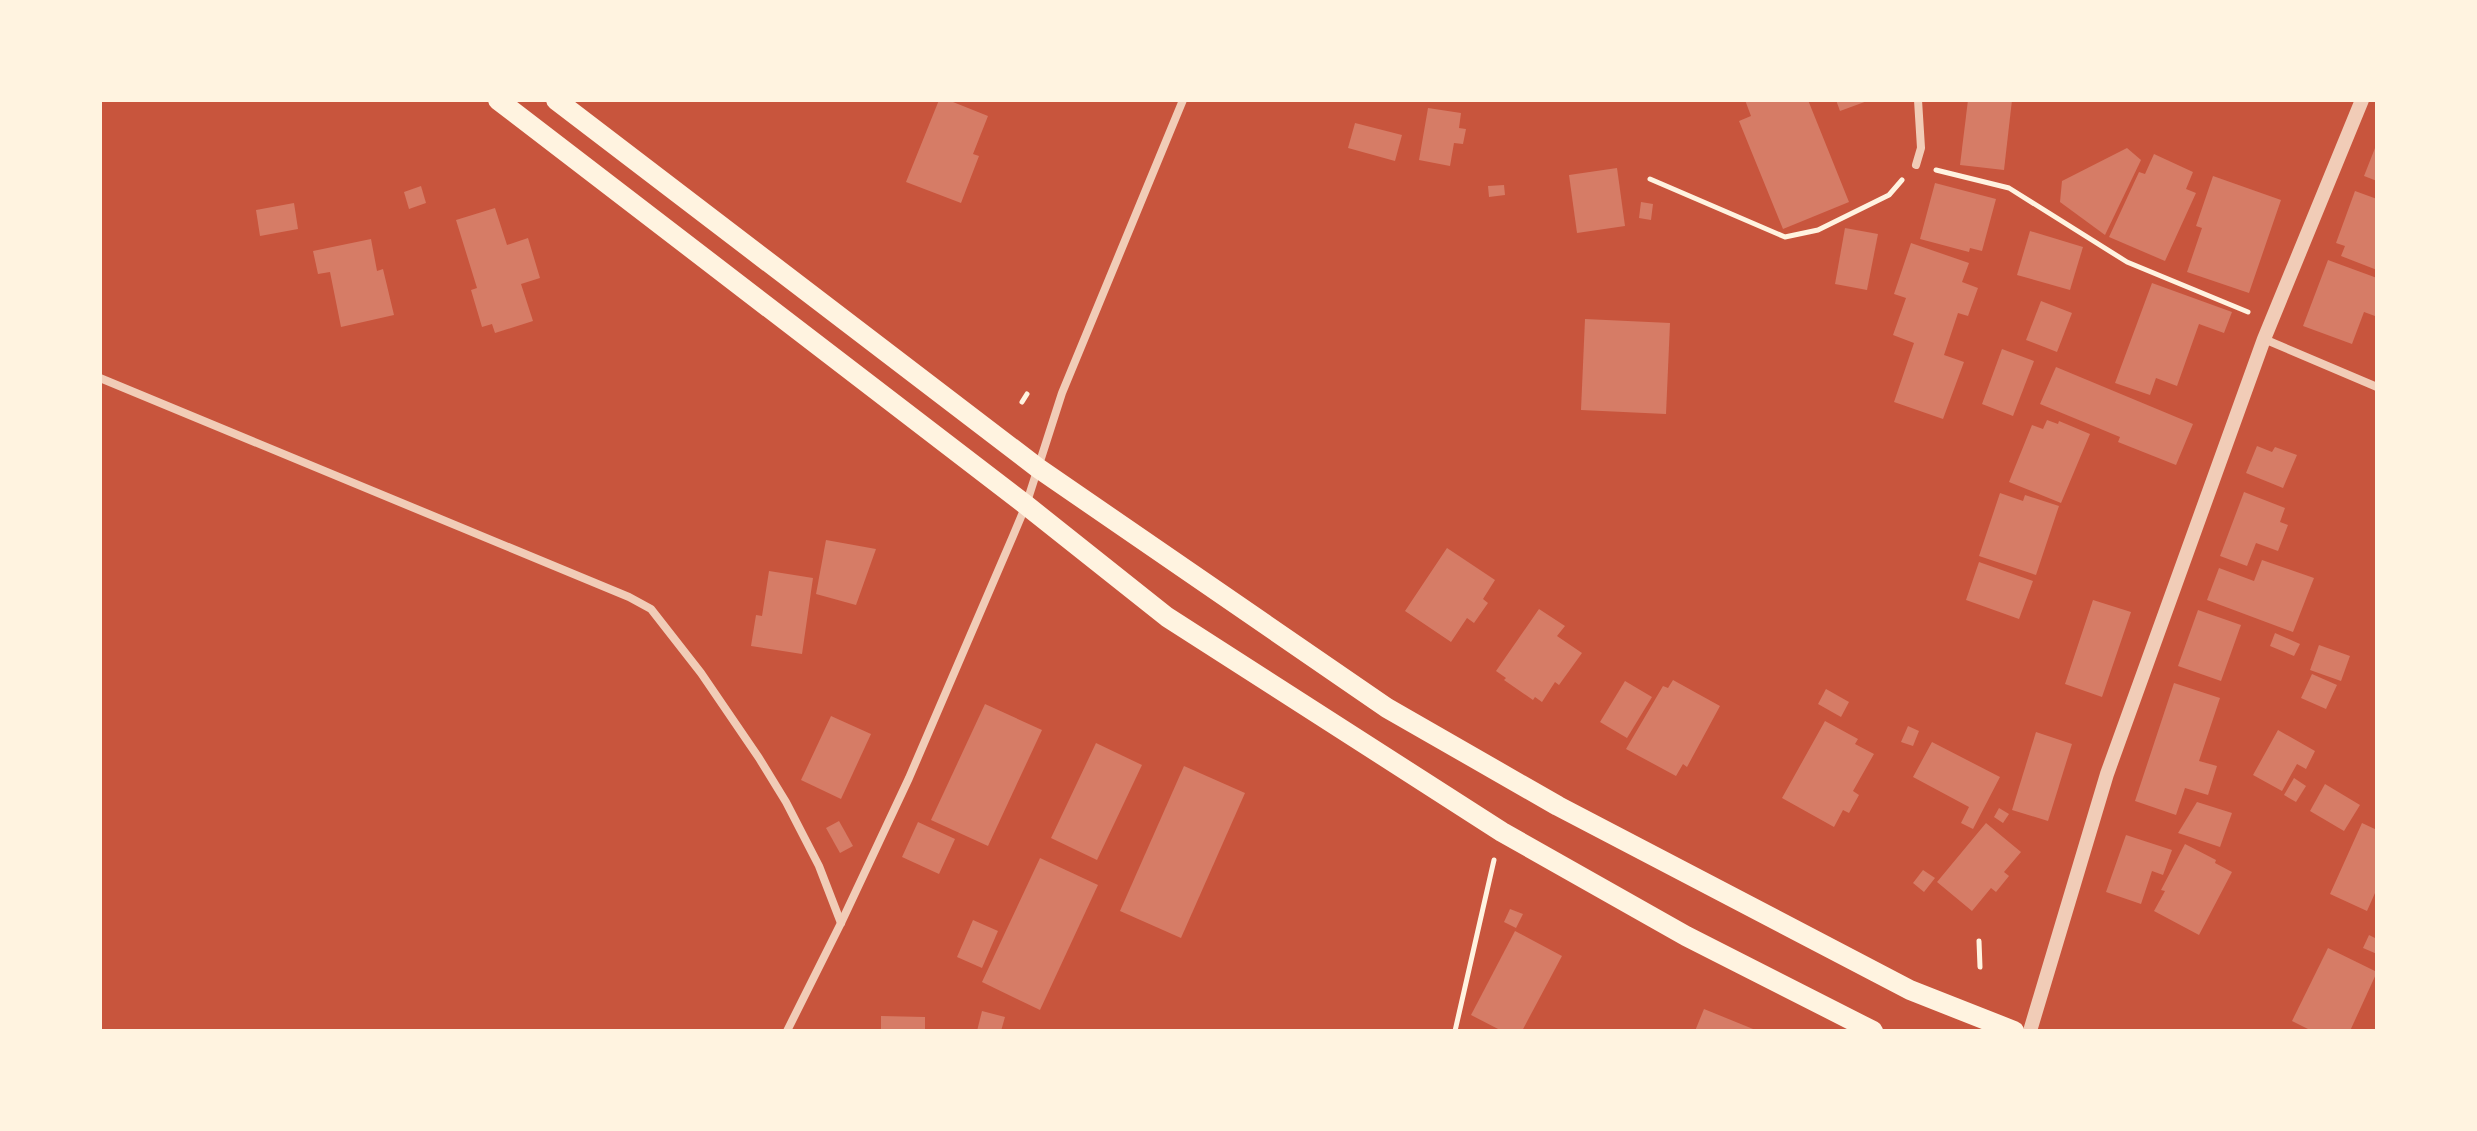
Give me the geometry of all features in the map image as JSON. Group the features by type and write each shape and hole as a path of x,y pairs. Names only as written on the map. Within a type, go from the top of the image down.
{"main road":[{"path":"498,100 1026,505 1167,617 1502,832 1686,936 1873,1031"},
{"path":"556,100 1038,468 1387,708 1558,806 1910,990 2014,1031"}],"street":[{"path":"787,1031 909,778 1026,505 1062,393 1183,100"},
{"path":"1916,165 1921,148 1918,100"},
{"path":"2030,1031 2107,774 2264,339 2362,100"},
{"path":"2264,339 2377,387"},
{"path":"100,378 629,597 651,609 701,673 786,802 819,866 841,923"}],"path":[{"path":"1650,179 1785,237 1818,230 1889,195 1916,165 2009,188 2127,262 2271,322"},
{"path":"1022,402 1027,394"},
{"path":"1455,1031 1486,889 1502,832"},
{"path":"1979,941 1980,967"}],"building":[{"path":"939,100 953,100 988,116 973,154 979,156 961,203 906,182"},
{"path":"1745,100 1808,100 1849,202 1783,229 1739,121 1751,116"},
{"path":"1836,100 1870,100 1840,111"},
{"path":"1968,100 2012,100 2004,170 1960,165"},
{"path":"1428,108 1461,113 1459,128 1466,129 1463,144 1454,143 1450,166 1419,160"},
{"path":"1355,123 1402,135 1395,161 1348,148"},
{"path":"2377,143 2377,181 2364,176"},
{"path":"2127,148 2141,160 2105,235 2060,202 2062,181"},
{"path":"2154,154 2193,172 2186,189 2196,193 2165,261 2109,237 2139,172 2145,174"},
{"path":"1617,168 1625,226 1577,233 1569,175"},
{"path":"2213,176 2281,200 2249,293 2187,272 2202,228 2196,226"},
{"path":"1935,183 1996,199 1982,251 1970,248 1969,252 1920,239"},
{"path":"1504,185 1505,195 1489,197 1488,186"},
{"path":"421,186 426,203 409,209 404,192"},
{"path":"2355,191 2377,199 2377,270 2341,256 2345,246 2336,243"},
{"path":"1641,202 1653,204 1651,220 1639,218"},
{"path":"294,203 298,229 260,236 256,210"},
{"path":"495,208 507,245 528,238 540,278 521,284 533,321 495,333 492,324 482,327 471,290 477,288 456,220"},
{"path":"1845,228 1878,234 1867,290 1835,284"},
{"path":"2030,231 2083,247 2070,290 2017,275"},
{"path":"371,239 377,271 383,269 394,315 341,327 330,272 318,274 313,251"},
{"path":"1911,243 1969,263 1962,282 1978,288 1968,316 1958,313 1944,355 1964,362 1943,419 1894,402 1914,343 1893,335 1906,298 1894,294"},
{"path":"2328,260 2377,278 2377,311 2375,316 2364,312 2352,344 2303,326"},
{"path":"2152,283 2232,312 2224,333 2199,324 2177,386 2156,378 2150,395 2115,383"},
{"path":"2041,301 2072,313 2057,352 2026,340"},
{"path":"1585,319 1670,323 1666,414 1581,410"},
{"path":"2002,349 2034,361 2013,416 1982,404"},
{"path":"2056,367 2193,424 2176,465 2118,442 2120,437 2040,404"},
{"path":"2047,420 2058,424 2059,421 2090,434 2061,503 2009,482 2032,425 2043,429"},
{"path":"2257,446 2272,452 2275,447 2297,455 2283,488 2246,473"},
{"path":"2244,492 2285,508 2280,522 2288,525 2278,551 2256,543 2247,566 2220,556"},
{"path":"2000,493 2023,501 2025,495 2059,506 2036,575 1979,556"},
{"path":"826,540 876,549 856,605 816,594"},
{"path":"1447,548 1495,580 1483,599 1488,603 1474,623 1467,618 1451,642 1405,611"},
{"path":"2262,560 2314,578 2293,632 2207,600 2219,568 2254,581"},
{"path":"1979,562 2033,581 2019,619 1966,600"},
{"path":"769,571 813,578 802,654 751,646 756,615 762,616"},
{"path":"2093,600 2131,612 2102,697 2065,684"},
{"path":"1539,609 1565,626 1557,636 1582,653 1559,685 1555,682 1542,702 1535,697 1533,700 1496,671"},
{"path":"2198,610 2241,625 2221,681 2178,666"},
{"path":"2275,633 2300,644 2294,656 2270,646"},
{"path":"2319,645 2350,656 2341,681 2310,670"},
{"path":"2312,674 2337,685 2326,709 2301,698"},
{"path":"1673,680 1720,706 1687,767 1683,764 1676,776 1626,749 1663,686 1668,688"},
{"path":"1625,681 1652,697 1627,738 1600,722"},
{"path":"2174,683 2220,698 2199,761 2217,766 2208,795 2185,788 2176,815 2135,801"},
{"path":"1826,689 1849,702 1841,717 1818,704"},
{"path":"985,704 1042,730 988,846 931,820"},
{"path":"831,716 871,734 841,799 801,780"},
{"path":"1825,721 1858,739 1855,744 1874,754 1853,791 1859,795 1849,813 1843,810 1834,827 1782,798"},
{"path":"1908,726 1919,731 1913,746 1901,742"},
{"path":"2278,730 2315,751 2306,769 2297,764 2282,791 2253,775"},
{"path":"2036,732 2072,744 2048,821 2012,810"},
{"path":"1932,742 2000,777 1973,829 1961,823 1969,807 1913,777"},
{"path":"1096,743 1142,765 1097,860 1051,838"},
{"path":"1184,766 1245,793 1181,938 1120,911"},
{"path":"2294,778 2306,786 2296,802 2284,795"},
{"path":"2325,784 2360,805 2344,831 2310,811"},
{"path":"2197,802 2232,813 2220,847 2178,833"},
{"path":"1999,808 2009,814 2003,823 1994,817"},
{"path":"839,821 853,846 840,853 826,828"},
{"path":"918,822 955,839 939,874 902,857"},
{"path":"1986,823 2021,852 2004,872 2009,876 1996,892 1991,888 1972,911 1937,882"},
{"path":"2362,823 2377,830 2377,894 2367,911 2330,894"},
{"path":"2126,835 2172,850 2163,875 2152,871 2141,904 2106,892"},
{"path":"2185,844 2232,872 2199,935 2154,911 2165,891 2161,890"},
{"path":"1040,858 1098,885 1040,1010 982,982"},
{"path":"1923,870 1935,878 1924,892 1913,883"},
{"path":"1510,909 1523,914 1516,928 1504,922"},
{"path":"973,920 998,931 982,968 957,957"},
{"path":"1515,931 1562,956 1522,1031 1502,1031 1471,1015"},
{"path":"2369,935 2377,939 2377,954 2363,948"},
{"path":"2328,948 2377,972 2350,1031 2312,1031 2292,1021"},
{"path":"1704,1009 1758,1031 1695,1031"},
{"path":"982,1011 1005,1017 1001,1031 977,1031"},
{"path":"881,1016 925,1017 925,1031 881,1031"}]}
